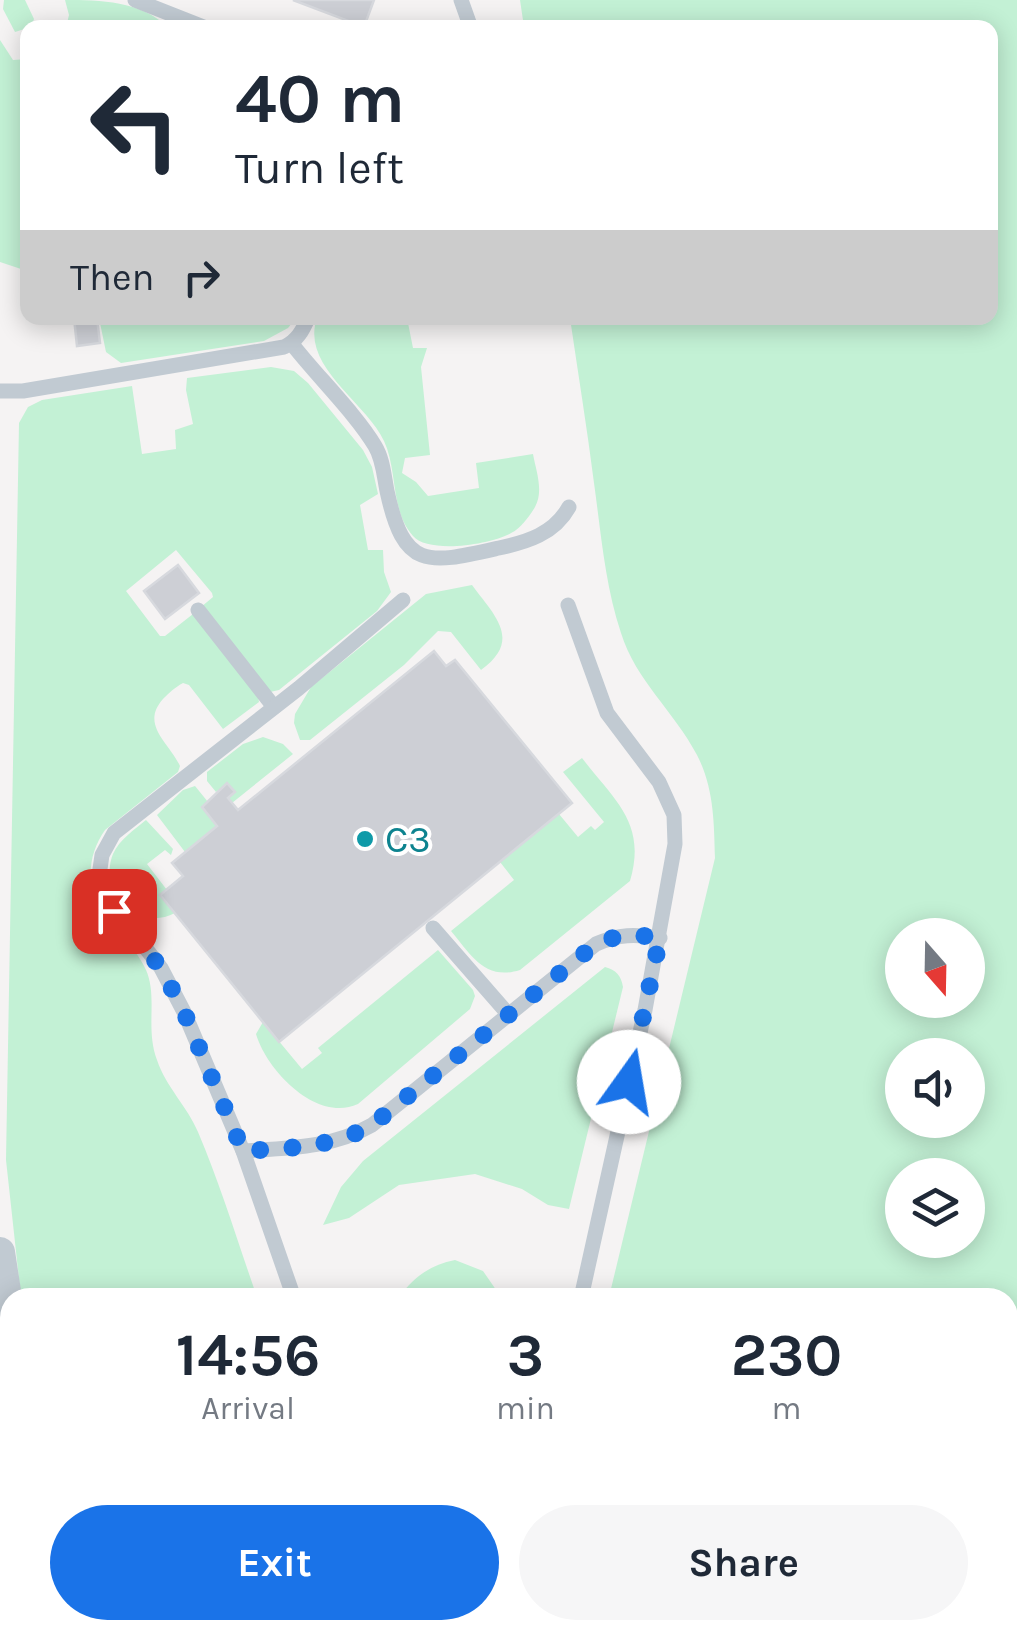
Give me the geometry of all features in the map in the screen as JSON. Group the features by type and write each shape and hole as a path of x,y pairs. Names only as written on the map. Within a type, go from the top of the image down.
{"street":[{"path":"0,1252 5,1288"}],"lane":[{"path":"135,0 186,20"},
{"path":"0,391 35,389 292,344 304,325"},
{"path":"292,344 375,446 394,521 402,540 412,550 432,559 449,559 518,544 546,533 561,522 569,507"},
{"path":"291,1288 243,1151 168,982 106,898 100,869 102,855 114,833 274,708 403,600"},
{"path":"568,604 606,712 659,782 674,815 674,844 660,938 583,1288"},
{"path":"198,610 274,708"},
{"path":"434,928 509,1014"},
{"path":"243,1151 317,1146 347,1139 372,1125 596,944 632,934 660,938"}],"green space":[{"path":"4,0 25,0 34,19 20,20 20,30 15,32 3,9"},
{"path":"65,0 133,7 159,20 68,20"},
{"path":"520,0 1017,0 1017,1288 611,1288 715,858 710,793 703,767 628,650 604,559 571,325 998,325 998,20 523,20"},
{"path":"0,40 13,60 20,60 20,269 0,262"},
{"path":"100,325 290,325 264,341 121,363 106,352"},
{"path":"316,325 408,325 413,348 427,348 421,367 430,455 405,458 402,473 428,496 479,488 476,463 533,454 539,494 535,507 521,525 495,540 464,545 433,545 413,536 397,502 384,441 326,368 314,335"},
{"path":"271,367 294,371 308,383 363,450 372,467 378,494 360,505 368,550 383,550 384,572 391,592 377,611 279,690 270,692 201,607 213,597 212,593 176,550 126,591 160,636 193,614 258,696 259,702 223,729 189,685 183,683 163,699 154,717 155,725 180,766 178,772 105,830 91,865 96,899 146,970 157,1060 198,1132 254,1288 20,1288 6,1160 19,423 28,407 42,400 132,386 142,454 176,449 175,430 193,424 187,378"},
{"path":"472,585 500,628 502,638 494,659 481,670 451,632 438,631 404,665 310,740 300,740 295,714 311,687 426,594"},
{"path":"263,737 283,744 293,754 232,803 228,798 235,792 228,783 216,792 207,781 207,772 243,744"},
{"path":"582,758 616,801 631,828 634,861 630,881 520,970 488,969 472,957 451,931 514,880 500,862 559,814 578,837 591,826 595,830 604,822 563,772"},
{"path":"195,786 208,802 202,807 217,826 185,852 157,815 183,790"},
{"path":"146,820 173,849 171,855 165,850 147,864 167,890 160,895 175,913 161,918 135,913 124,905 111,882 113,854"},
{"path":"438,950 473,990 470,1009 358,1104 342,1108 311,1100 271,1063 256,1034 263,1022 302,1069 322,1053 318,1048"},
{"path":"605,967 617,974 623,987 569,1209 548,1205 522,1189 475,1174 399,1185 349,1218 323,1225 341,1187 363,1161"},
{"path":"455,1260 483,1271 495,1288 407,1288 438,1265"}],"building":[{"path":"293,0 374,0 367,20 346,20"},
{"path":"75,325 98,325 100,343 77,346"},
{"path":"178,565 199,593 165,619 144,591"},
{"name":"C3","path":"434,651 446,666 455,660 572,803 279,1042 160,895 183,876 172,863 217,826 202,807 227,783 235,792 228,798 238,810"}],"place":[{"name":"C3","path":"365,839"}],"route":[{"path":"114,911 161,968 243,1151 317,1146 347,1139 372,1125 596,944 632,934 660,938 629,1082"}]}
